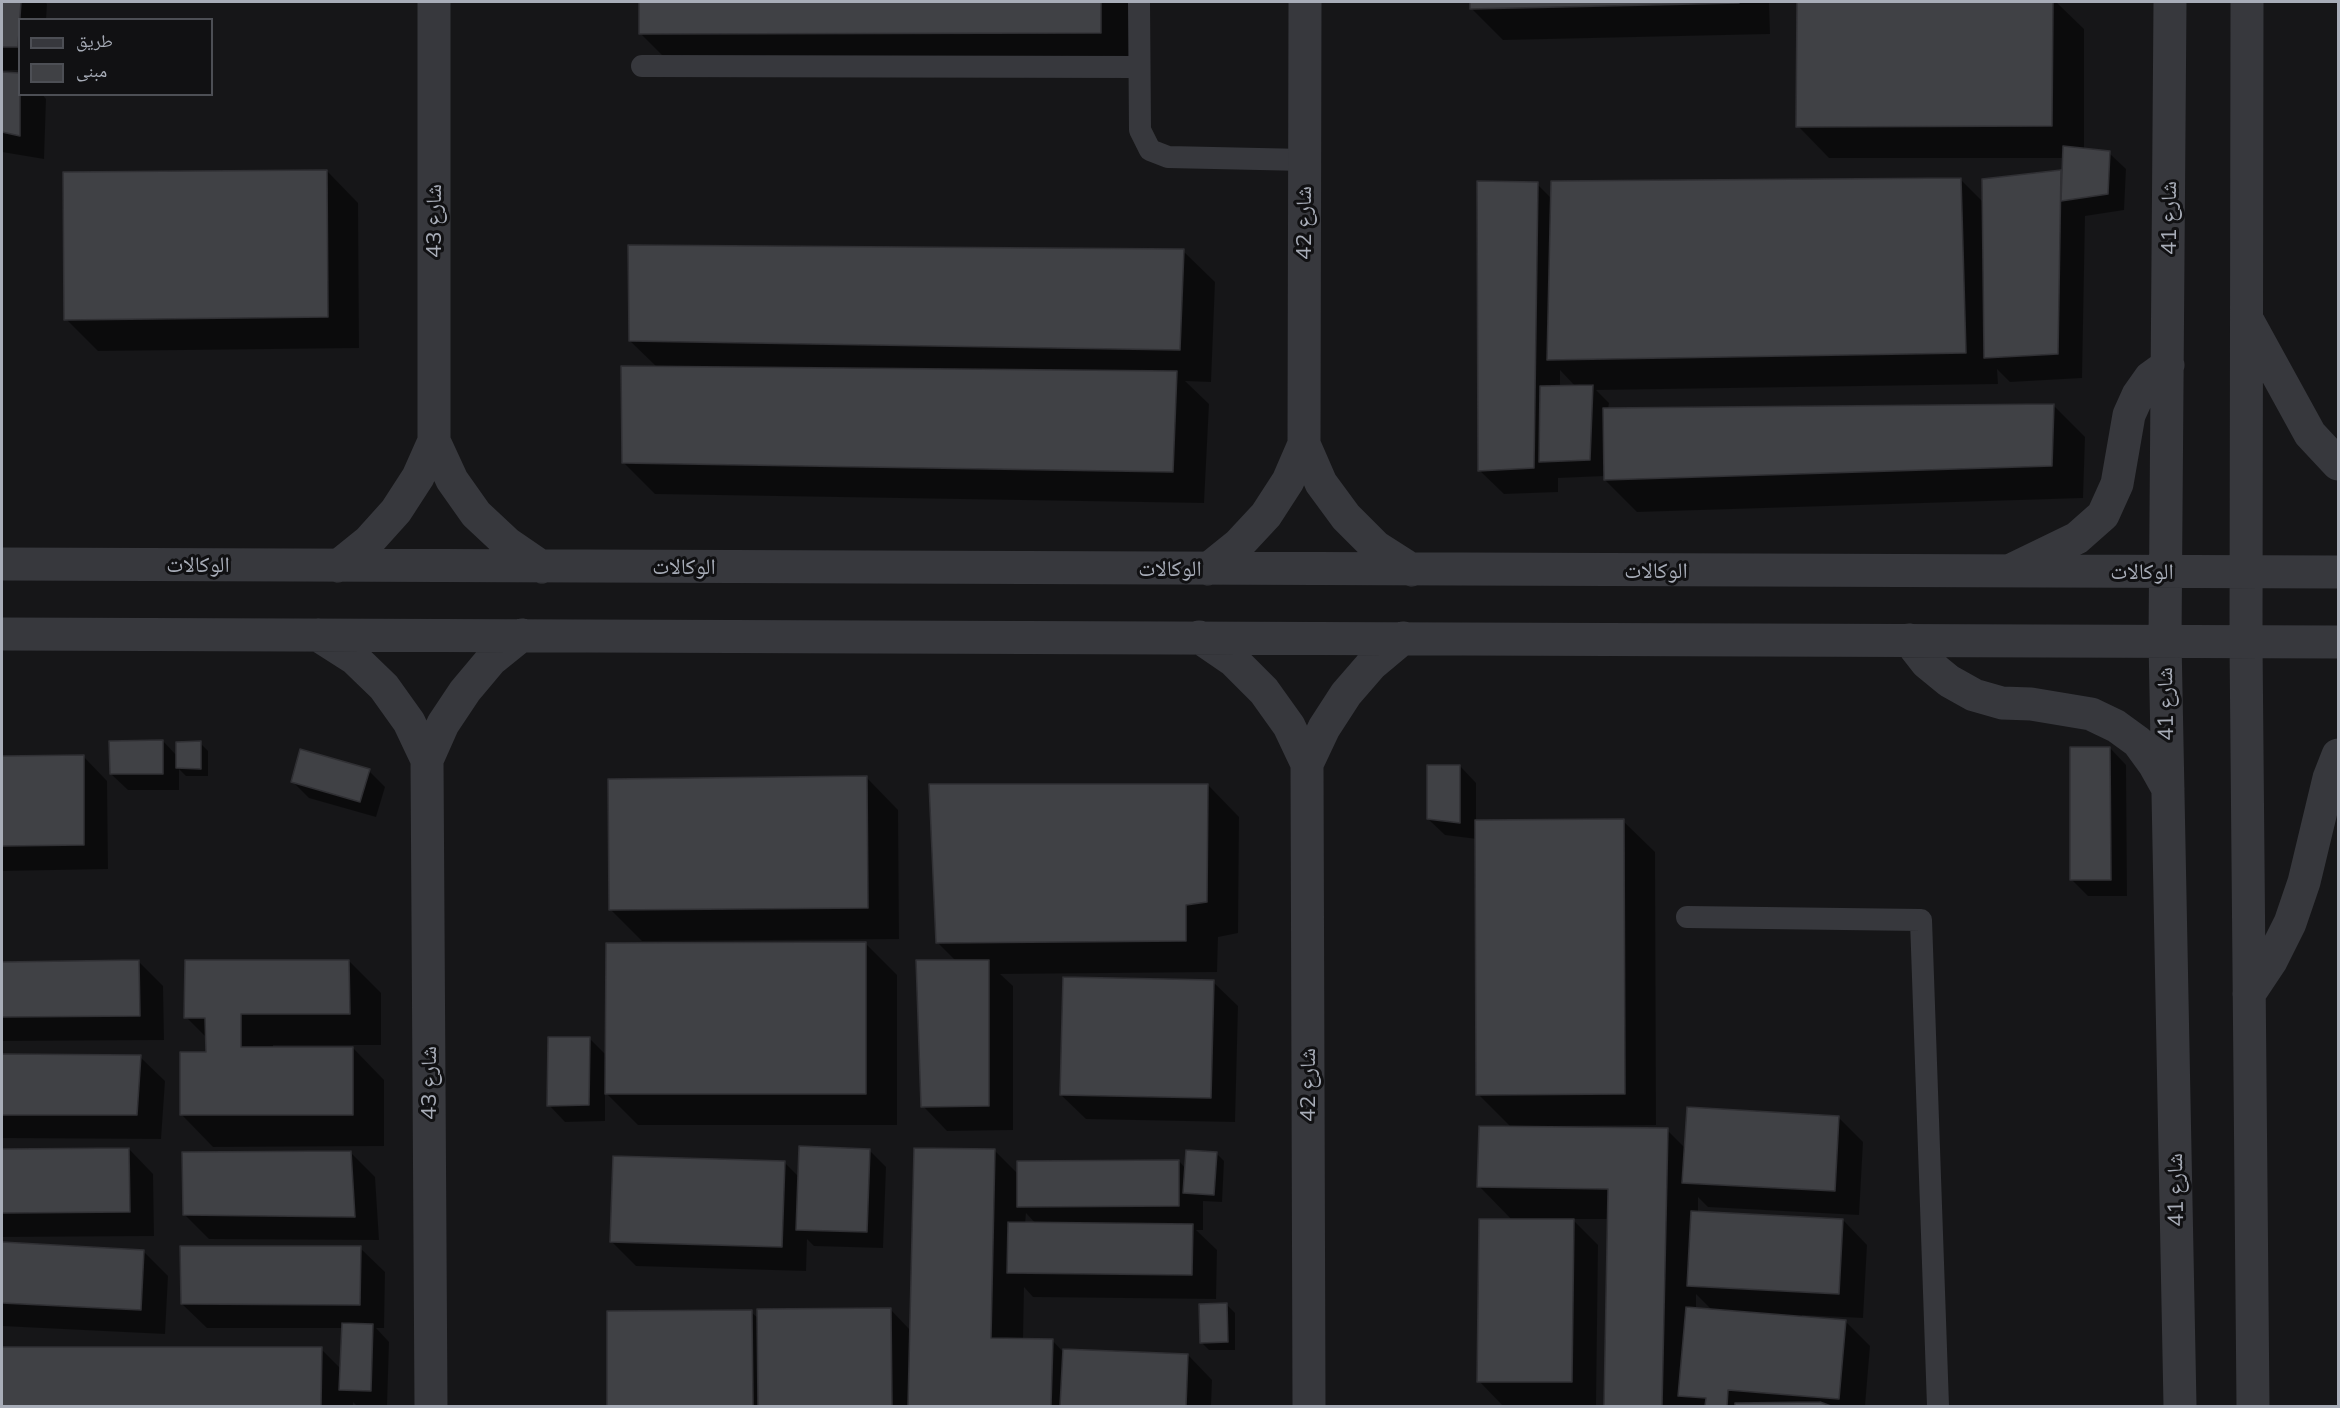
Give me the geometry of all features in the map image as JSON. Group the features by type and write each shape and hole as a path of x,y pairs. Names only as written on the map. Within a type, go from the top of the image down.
{"street":[{"name":"شارع 43","path":"338,566 369,541 396,511 418,477 434,441 434,2"},
{"name":"شارع 42","path":"1208,569 1239,544 1266,514 1288,481 1304,444 1305,2"},
{"name":"شارع 41","path":"2170,2 2165,641 2180,1407"},
{"path":"2247,2 2246,642 2253,1407"},
{"path":"2247,319 2310,434 2338,464"},
{"path":"2006,572 2077,538 2103,515 2117,484 2130,415 2138,395 2150,378 2168,366"},
{"name":"شارع 43","path":"434,441 452,480 476,514 507,543 542,567"},
{"name":"شارع 42","path":"1304,444 1321,483 1346,518 1376,547 1412,570"},
{"name":"الوكالات","path":"2,564 2338,572"},
{"path":"2,634 2338,642"},
{"name":"شارع 43","path":"318,635 354,658 384,687 409,722 426,760 431,1407"},
{"name":"شارع 43","path":"426,760 443,724 465,690 491,660 522,635"},
{"name":"شارع 42","path":"1199,638 1234,661 1264,691 1289,726 1307,764"},
{"name":"شارع 42","path":"1309,1407 1307,764 1323,728 1346,694 1372,664 1403,638"},
{"path":"1909,640 1927,663 1974,695 2002,703 2031,704 2091,714 2116,726 2138,742 2168,789"},
{"path":"2249,994 2271,961 2290,923 2304,882 2326,788 2338,755"}],"lane":[{"path":"1138,2 1140,130 1150,150 1168,157 1305,160"},
{"path":"642,66 1138,67"},
{"path":"1687,917 1921,920 1938,1407"}],"building":[{"path":"2,2 21,2 20,18 18,18 18,47 2,47"},
{"path":"639,2 1101,2 1101,33 639,34"},
{"path":"1470,2 1739,2 1739,3 1470,9"},
{"path":"1797,2 2053,2 2052,126 1796,127"},
{"path":"2,72 18,73 20,136 2,132"},
{"path":"2063,146 2110,151 2108,194 2061,201"},
{"path":"327,170 328,317 64,320 63,172"},
{"path":"2061,170 2058,354 1984,358 1982,179"},
{"path":"1961,178 1966,353 1547,360 1551,181"},
{"path":"1477,181 1538,182 1534,468 1478,471"},
{"path":"628,245 1184,249 1180,350 629,341"},
{"path":"621,366 1177,371 1173,472 622,463"},
{"path":"1593,385 1590,460 1539,462 1540,386"},
{"path":"2054,404 2052,466 1604,480 1603,408"},
{"path":"163,740 163,774 110,774 109,741"},
{"path":"201,741 201,769 176,768 176,742"},
{"path":"2070,747 2110,747 2111,880 2070,880"},
{"path":"300,749 370,769 360,802 291,782"},
{"path":"84,755 84,845 2,846 2,756"},
{"path":"1427,765 1460,765 1460,823 1427,819"},
{"path":"867,776 868,908 609,910 608,779"},
{"path":"929,784 1208,784 1207,902 1186,905 1186,941 936,943"},
{"path":"1624,819 1625,1094 1476,1095 1475,820"},
{"path":"866,942 866,1094 605,1094 606,943"},
{"path":"139,960 140,1016 2,1017 2,962"},
{"path":"185,960 349,960 350,1014 241,1014 241,1047 353,1047 353,1115 180,1115 180,1052 206,1052 205,1018 184,1018"},
{"path":"916,960 989,960 989,1106 921,1107"},
{"path":"1063,977 1214,980 1211,1098 1060,1095"},
{"path":"548,1037 590,1037 589,1105 547,1106"},
{"path":"2,1054 141,1055 137,1115 2,1115"},
{"path":"1687,1107 1839,1116 1835,1191 1682,1183"},
{"path":"1479,1126 1668,1128 1662,1406 1604,1406 1608,1189 1477,1187"},
{"path":"799,1146 870,1149 867,1232 796,1230"},
{"path":"129,1148 130,1212 2,1213 2,1149"},
{"path":"914,1148 995,1149 991,1338 1053,1339 1051,1406 908,1406"},
{"path":"1186,1150 1217,1152 1214,1195 1183,1193"},
{"path":"351,1151 355,1217 183,1215 182,1152"},
{"path":"613,1156 785,1161 782,1247 610,1242"},
{"path":"1179,1160 1179,1206 1017,1207 1017,1161"},
{"path":"1691,1211 1843,1219 1839,1294 1687,1286"},
{"path":"1479,1219 1574,1219 1572,1382 1477,1382"},
{"path":"1008,1222 1193,1224 1192,1275 1007,1273"},
{"path":"2,1242 144,1250 141,1310 2,1303"},
{"path":"180,1246 361,1246 360,1305 181,1304"},
{"path":"1227,1303 1228,1342 1200,1343 1199,1304"},
{"path":"1686,1307 1846,1320 1839,1399 1728,1390 1727,1406 1705,1406 1706,1398 1678,1396"},
{"path":"891,1308 892,1406 758,1406 757,1309"},
{"path":"752,1310 753,1406 607,1406 607,1311"},
{"path":"342,1323 373,1324 371,1391 339,1390"},
{"path":"2,1347 322,1347 321,1406 2,1406"},
{"path":"1063,1349 1188,1354 1186,1406 1060,1406"},
{"path":"1820,1402 1831,1406 1735,1406 1735,1403"}]}
